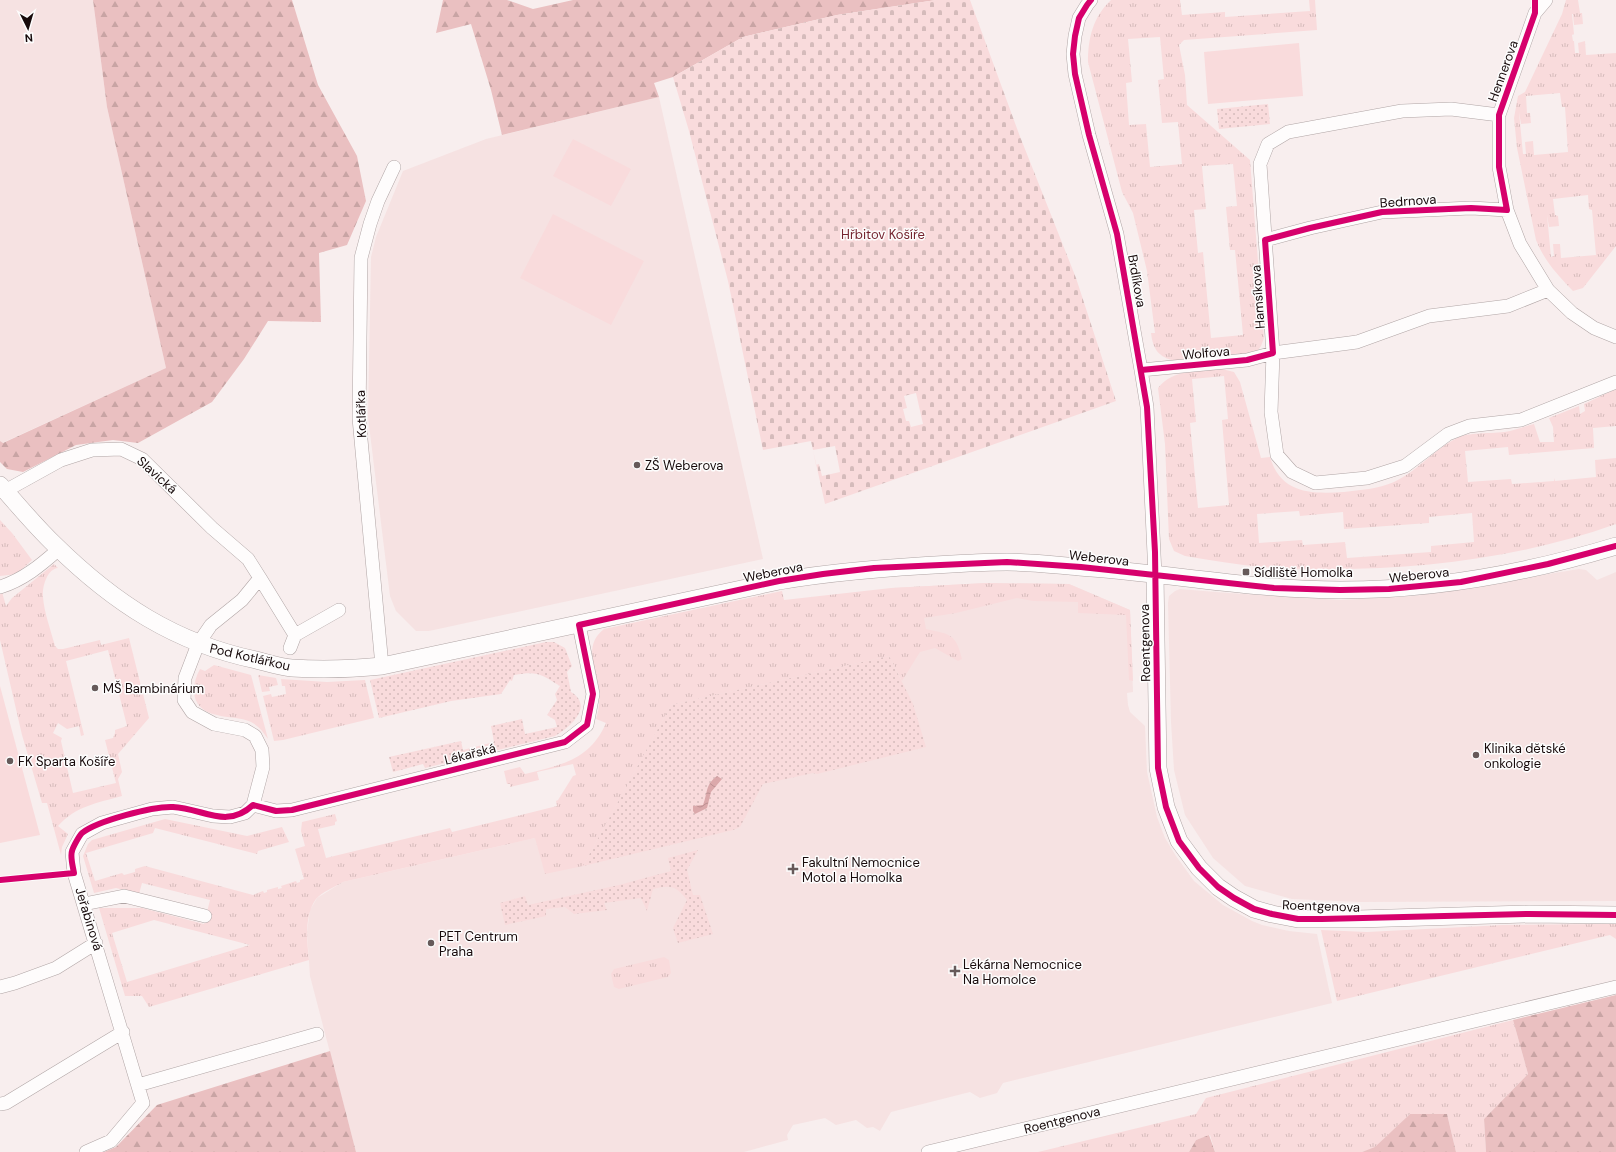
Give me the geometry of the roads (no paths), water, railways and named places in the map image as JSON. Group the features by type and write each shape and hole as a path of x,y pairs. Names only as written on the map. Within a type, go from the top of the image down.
{"street":[{"name":"Brdlíkova","path":"1091,0 1080,18 1075,36 1073,54 1075,74 1117,234 1141,370 1147,415 1155,575"},
{"path":"1535,0 1535,13"},
{"name":"Hennerova","path":"1546,0 1535,13 1499,115 1499,167 1507,210 1520,244 1548,290 1572,314 1594,328 1616,337"},
{"name":"Hamsíkova","path":"1499,115 1451,109 1402,111 1288,132 1268,144 1260,164 1273,353 1271,412 1277,455 1292,472 1315,483 1367,478 1405,466 1448,434 1469,426 1521,420 1615,380"},
{"name":"Kotlářka","path":"382,666 359,418 362,258 370,224 378,201 394,167"},
{"name":"Bedrnova","path":"1265,240 1382,212 1471,208 1507,210"},
{"name":"Wolfova","path":"1141,370 1247,360 1273,353 1357,342 1429,316 1508,306 1548,290"},
{"name":"Slavická","path":"3,488 61,460 92,450 121,449 142,459 212,528 248,559 295,635"},
{"name":"Pod Kotlářkou","path":"3,488 59,549 97,583 130,609 167,630 198,644 238,656 291,668 344,670 382,666 579,625"},
{"name":"Weberova","path":"579,625 779,581 874,568 1007,562 1081,567 1274,588 1340,590 1389,589 1468,580 1548,564 1616,546"},
{"path":"0,587 14,582 36,569 59,549"},
{"name":"Roentgenova","path":"1155,575 1158,768 1166,807 1179,841 1199,868 1218,887 1254,909 1272,914 1298,918 1358,919 1537,914 1616,915"},
{"path":"253,805 263,766 262,750 256,736 245,730 214,724 192,712 184,700 185,678 198,644 210,625 242,600 260,578"},
{"path":"290,648 295,635 339,610"},
{"name":"Lékařská","path":"253,805 276,811 292,810 565,742 587,725 593,694 579,625"},
{"name":"Jeřabinová","path":"86,1152 111,1141 143,1103 123,1032 74,873 72,852 82,834 102,823 152,809 173,807 213,816 230,817 245,813 253,805"},
{"path":"84,904 124,896 205,916"},
{"path":"0,987 56,968 96,943"},
{"name":"Roentgenova","path":"928,1152 1616,987"},
{"path":"0,1104 6,1103 123,1032"},
{"path":"138,1085 317,1034"}],"water":[{"path":"717,776 722,779 711,792 707,808 695,814 693,811 693,806 703,805 710,782"}],"place":[{"name":"ZŠ Weberova","path":"637,465"},
{"name":"Sídliště Homolka","path":"1246,572"},
{"name":"MŠ Bambinárium","path":"95,688"},
{"name":"Klinika dětské onkologie","path":"1476,755"},
{"name":"FK Sparta Košíře","path":"10,761"},
{"name":"Fakultní Nemocnice Motol a Homolka","path":"793,869"},
{"name":"PET Centrum Praha","path":"431,943"},
{"name":"Lékárna Nemocnice Na Homolce","path":"955,971"}],"park label":[{"name":"Hřbitov Košíře","path":"883,234"}]}
